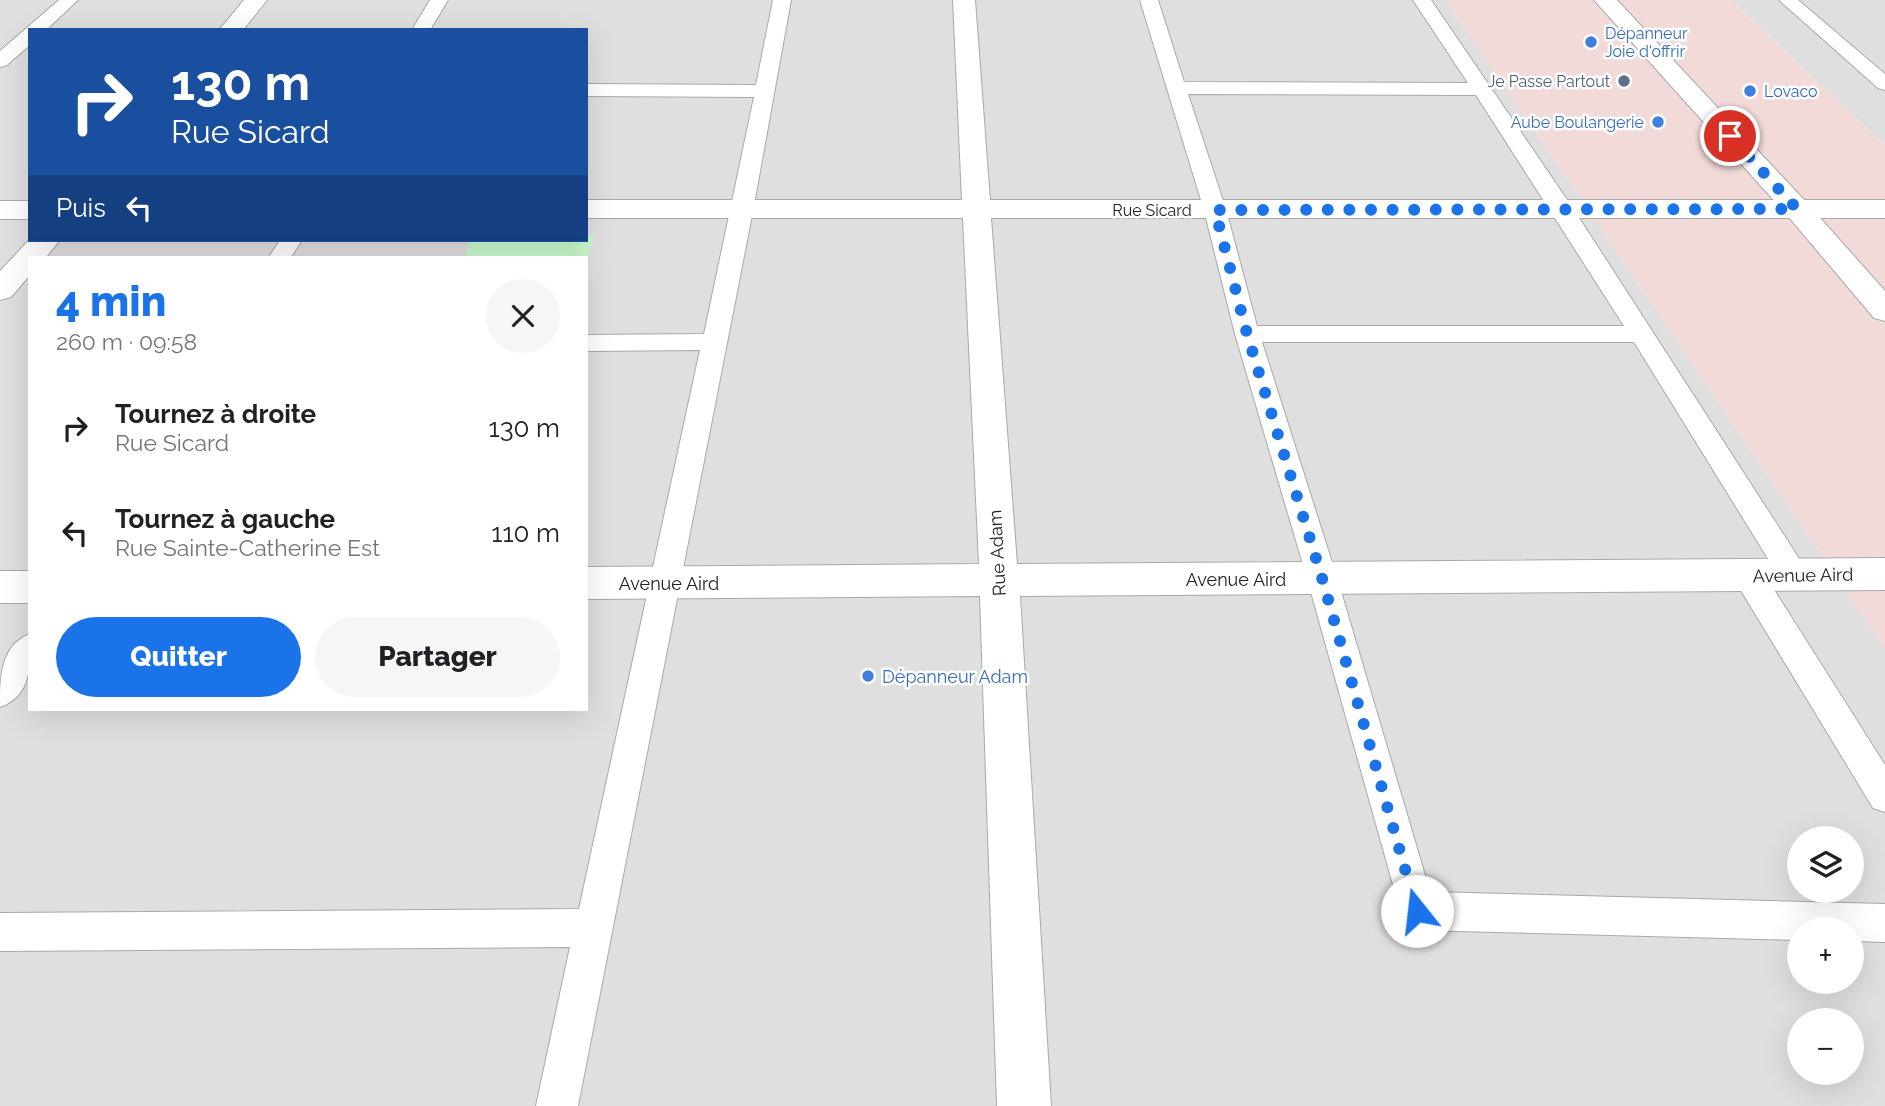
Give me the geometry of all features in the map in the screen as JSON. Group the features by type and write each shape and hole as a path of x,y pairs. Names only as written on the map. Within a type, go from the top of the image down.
{"street":[{"path":"232,28 256,0"},
{"name":"Rue Adam","path":"964,0 999,581 1024,1106"},
{"path":"1605,0 1797,209 1885,311"},
{"name":"Rue Sicard","path":"588,209 1885,209"},
{"path":"0,210 28,210"},
{"path":"31,256 43,242"},
{"path":"0,290 28,259"},
{"name":"Avenue Aird","path":"588,583 1885,574"},
{"path":"0,587 28,587"}],"lane":[{"path":"37,28 69,0"},
{"path":"422,28 439,0"},
{"path":"557,1106 742,210 782,0"},
{"path":"1149,0 1215,210 1247,334 1322,578 1417,911 1885,923"},
{"path":"1422,0 1563,211 1794,574"},
{"path":"1788,0 1885,84"},
{"path":"0,61 28,37"},
{"path":"1176,88 1482,89"},
{"path":"588,90 764,91"},
{"path":"1247,334 1640,334"},
{"path":"588,342 713,342"},
{"path":"1748,575 1885,796"},
{"path":"0,694 28,650"},
{"path":"0,932 594,928"}],"shaded area":[{"path":"0,0 1446,0 1885,649 1885,1106 0,1106"},
{"path":"1446,0 1731,0 1885,146 1885,649"},
{"path":"1731,0 1885,0 1885,146 1879,140"}],"green space":[{"path":"588,236 595,236 588,256 464,256 470,242 588,242"}],"place":[{"name":"Dépanneur Joie d'offrir","path":"1591,42"},
{"name":"Je Passe Partout","path":"1624,81"},
{"name":"Lovaco","path":"1750,91"},
{"name":"Aube Boulangerie","path":"1658,122"},
{"name":"Dépanneur Adam","path":"868,676"}],"route":[{"path":"1417,911 1322,578 1247,334 1215,210 1797,209 1730,136"}]}
